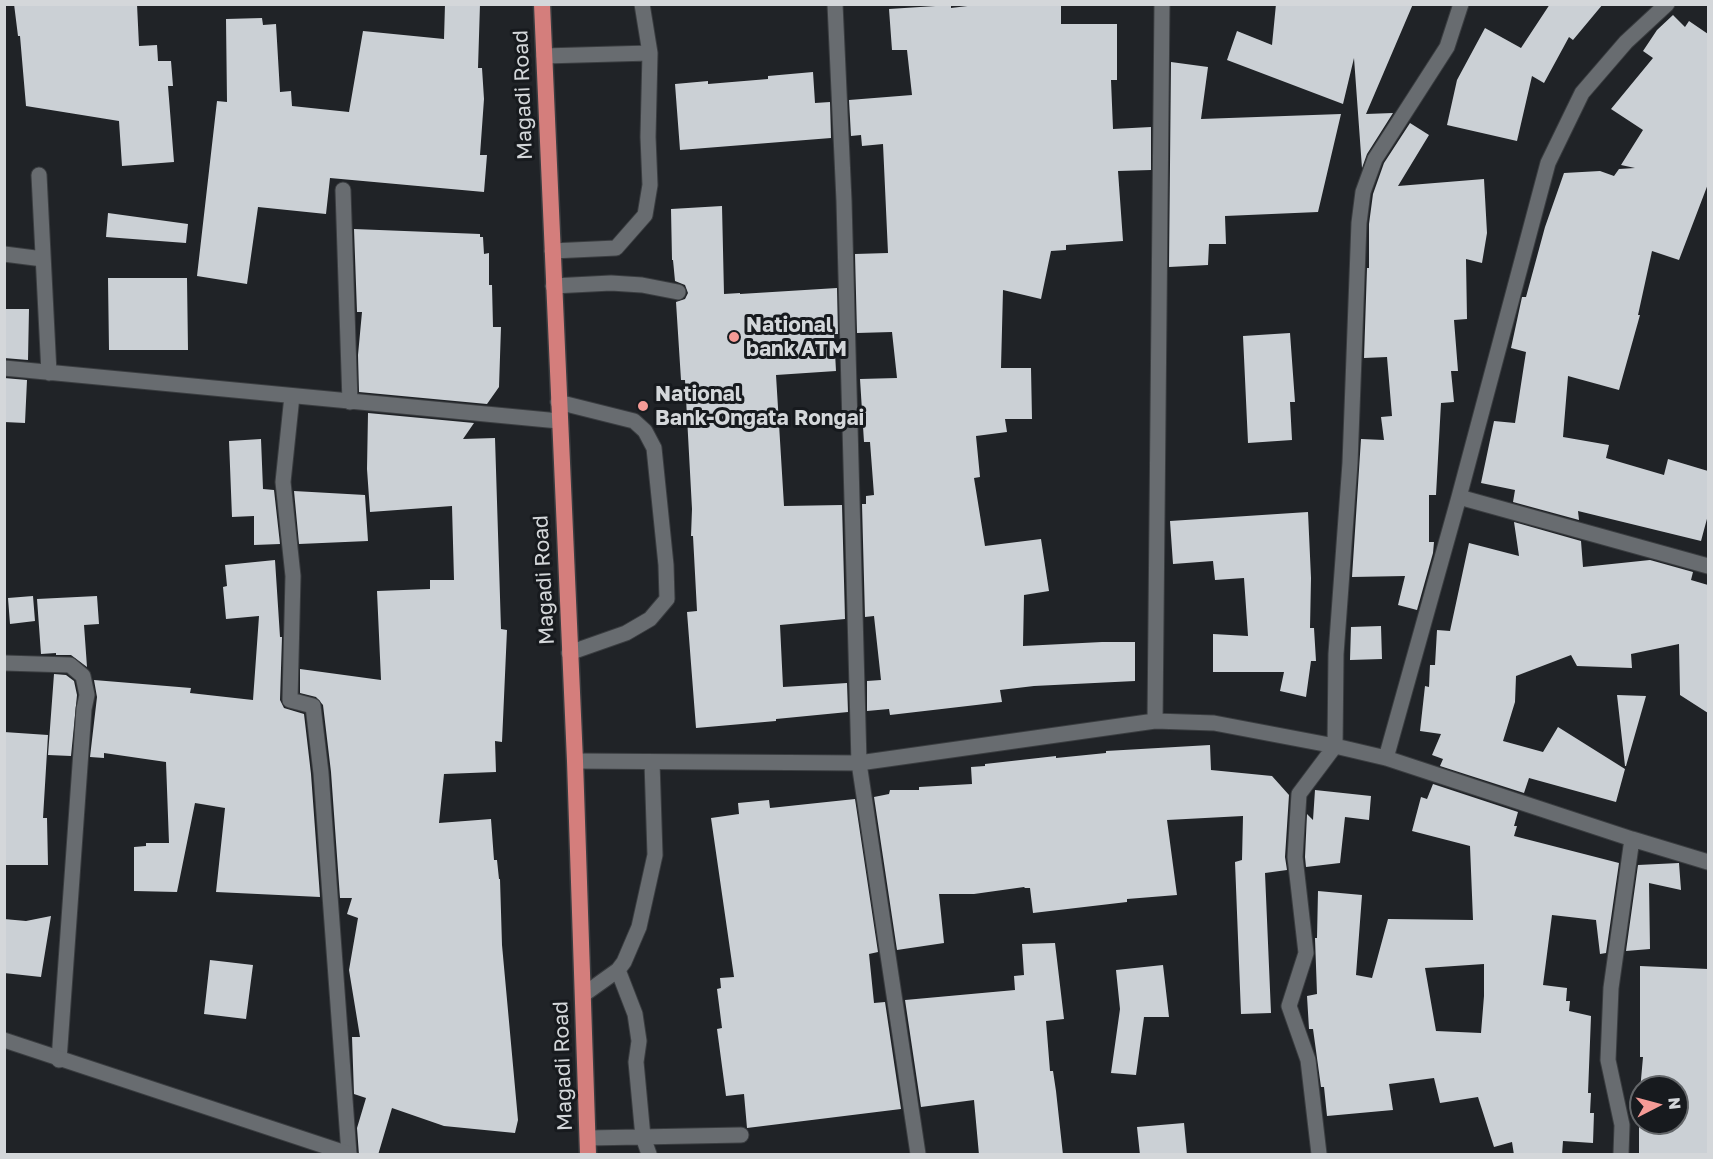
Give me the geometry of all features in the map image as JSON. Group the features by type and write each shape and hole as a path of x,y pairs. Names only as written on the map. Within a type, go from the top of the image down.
{"highway":[{"name":"Magadi Road","path":"542,4 575,761 588,1146"}],"street":[{"path":"552,251 615,248 645,214 650,185 648,137 650,53 642,4"},
{"path":"835,4 844,201 859,763 918,1155"},
{"path":"1155,721 1162,4"},
{"path":"1319,1155 1308,1060 1289,1006 1306,953 1295,857 1299,795 1335,746 1336,654 1350,464 1359,223 1363,192 1375,159 1447,47 1461,4"},
{"path":"1386,758 1460,497 1548,163 1582,93 1626,42 1666,4"},
{"path":"544,56 650,53"},
{"path":"39,175 49,373"},
{"path":"344,190 350,402"},
{"path":"4,254 44,259"},
{"path":"553,286 610,283 642,285 678,292"},
{"path":"4,368 559,421"},
{"path":"4,1040 349,1154 321,773 313,706 290,700 293,576 283,482 292,396"},
{"path":"558,402 634,421 645,431 654,448 666,565 667,599 650,619 626,633 569,653"},
{"path":"1460,497 1708,566"},
{"path":"4,663 70,665 83,676 87,695 59,1060"},
{"path":"575,761 859,763 1155,721 1214,723 1386,758 1708,862"},
{"path":"583,995 618,970 624,962 639,927 655,855 652,762"},
{"path":"1621,1155 1622,1125 1608,1060 1611,988 1632,839"},
{"path":"618,970 635,1014 639,1041 636,1062 643,1137 649,1155"},
{"path":"588,1146 643,1137 741,1135"}],"building":[{"path":"14,4 137,4 139,46 157,45 158,61 171,61 173,86 168,86 174,162 122,166 119,121 26,106 20,36 18,36"},
{"path":"445,4 480,4 478,68 482,68 484,99 480,155 487,155 484,192 330,178 326,214 258,207 247,284 197,276 217,101 227,102 226,19 262,18 263,25 276,24 280,92 291,91 292,106 349,112 363,31 444,39"},
{"path":"984,4 1061,4 1061,24 1117,24 1117,80 1111,80 1113,129 1151,127 1151,170 1118,171 1123,241 1066,245 1066,250 1051,251 1041,299 1003,290 1001,368 1031,368 1032,419 1005,419 1007,432 976,436 980,477 974,478 985,546 1041,539 1049,591 1024,595 1023,646 1135,642 1135,681 1000,690 1002,702 890,715 889,709 867,711 867,681 881,680 874,616 865,617 862,504 866,504 866,496 874,495 870,442 864,442 860,379 897,378 892,332 857,333 855,254 888,253 883,144 862,146 861,135 851,136 849,100 912,95 907,50 892,50 889,9 951,5 951,8"},
{"path":"1276,4 1413,4 1366,114 1393,113 1367,154 1362,168 1354,58 1343,104 1227,60 1237,31 1272,45"},
{"path":"1550,4 1603,4 1573,40 1569,37 1544,83 1532,76 1517,141 1447,125 1457,80 1485,28 1521,48"},
{"path":"1673,15 1685,27 1689,21 1708,34 1708,184 1679,260 1652,251 1638,315 1640,315 1619,390 1568,376 1563,437 1609,445 1606,458 1664,475 1668,459 1708,471 1708,515 1701,541 1578,511 1579,520 1513,502 1515,490 1481,483 1494,421 1515,423 1526,352 1511,348 1522,297 1526,297 1545,227 1564,173 1600,171 1614,176 1619,169 1635,168 1621,165 1643,130 1611,109 1653,58 1643,51 1657,30"},
{"path":"1171,62 1208,67 1201,119 1341,114 1318,212 1225,216 1226,244 1209,244 1208,265 1169,267"},
{"path":"813,72 815,103 830,102 831,138 680,150 675,84 768,79 768,76"},
{"path":"1410,123 1429,135 1398,186 1484,179 1487,233 1482,263 1466,259 1467,319 1454,320 1458,371 1451,371 1454,402 1441,403 1436,495 1429,495 1429,542 1434,542 1433,553 1417,610 1398,605 1405,576 1352,577 1361,439 1384,440 1381,417 1392,416 1387,357 1364,358 1369,224 1373,194 1384,163"},
{"path":"722,206 724,294 837,288 838,334 834,334 836,371 776,375 784,506 842,505 845,619 780,625 783,687 847,683 848,712 696,728 687,612 697,611 693,536 691,536 692,509 685,380 681,380 676,302 685,299 688,293 685,285 675,281 672,260 671,209"},
{"path":"108,213 188,224 186,243 106,237"},
{"path":"354,229 480,234 480,237 483,237 484,254 489,253 493,327 501,327 499,387 487,404 359,392 358,355 362,312 357,312"},
{"path":"108,278 187,278 188,350 109,350"},
{"path":"4,309 29,309 28,360 4,358"},
{"path":"1290,333 1295,402 1290,402 1292,440 1248,443 1243,336"},
{"path":"4,378 27,380 25,423 4,422"},
{"path":"368,413 474,423 463,439 495,438 501,629 507,630 502,742 495,741 496,772 444,774 439,823 491,819 494,860 497,860 500,879 502,945 518,1120 515,1133 444,1126 392,1108 378,1155 359,1155 357,1128 366,1098 354,1094 352,1037 360,1037 349,970 358,918 347,914 352,898 340,898 331,772 323,705 316,697 300,693 300,669 381,680 377,591 430,589 430,580 454,580 452,506 370,512 367,469"},
{"path":"261,439 263,489 274,490 280,544 254,545 254,516 232,517 229,441"},
{"path":"294,491 365,495 368,541 299,544"},
{"path":"1308,512 1311,578 1310,628 1314,628 1316,661 1311,661 1306,697 1280,691 1284,672 1213,672 1213,634 1248,636 1244,578 1215,580 1213,561 1173,564 1170,521"},
{"path":"1514,522 1581,541 1583,567 1650,560 1693,572 1691,580 1708,585 1708,713 1680,695 1679,644 1631,654 1632,668 1577,666 1571,655 1516,676 1515,702 1503,741 1543,752 1558,727 1625,769 1616,802 1529,778 1524,793 1440,766 1443,759 1432,755 1441,734 1420,731 1425,686 1429,687 1430,665 1435,665 1437,630 1450,631 1469,543 1519,556"},
{"path":"275,560 280,637 282,637 280,700 284,708 304,714 320,897 216,892 225,808 195,803 177,892 134,891 134,847 146,846 146,843 169,843 166,762 104,753 104,758 90,757 97,697 94,680 191,688 190,693 253,700 259,616 226,619 223,587 227,586 225,565"},
{"path":"33,596 35,621 10,624 8,598"},
{"path":"97,596 99,624 84,625 87,667 71,655 41,654 37,599"},
{"path":"1381,626 1382,659 1350,660 1351,627"},
{"path":"54,674 66,675 74,681 77,695 71,756 48,755"},
{"path":"1617,695 1646,696 1626,766 1625,766"},
{"path":"4,732 48,735 43,818 47,818 48,865 4,865"},
{"path":"1210,745 1211,770 1272,776 1289,795 1285,857 1287,870 1265,873 1271,1013 1241,1014 1235,862 1242,860 1243,816 1167,820 1177,895 1127,899 1127,902 1033,913 1030,888 974,894 939,894 944,943 897,950 874,797 889,794 890,790 919,790 919,787 972,784 971,767 985,766 985,764 1106,753 1106,751"},
{"path":"1433,784 1518,812 1514,836 1619,863 1606,953 1600,954 1596,920 1552,915 1543,985 1567,988 1566,1001 1570,1001 1569,1011 1591,1016 1588,1093 1591,1093 1590,1113 1594,1113 1593,1143 1563,1141 1562,1155 1514,1155 1512,1142 1494,1147 1478,1097 1440,1103 1434,1078 1389,1084 1393,1110 1327,1116 1313,1029 1309,1029 1307,996 1317,994 1315,938 1317,938 1318,891 1362,895 1356,975 1372,978 1388,919 1473,920 1470,846 1412,831 1421,797 1427,799","holes":["1484,964 1481,1033 1436,1031 1425,968"]},
{"path":"1315,790 1371,796 1369,820 1345,817 1340,863 1306,867 1307,814 1313,820"},
{"path":"855,799 878,952 869,954 874,1003 885,1002 901,1109 747,1128 744,1094 726,1096 717,1029 722,1028 717,989 721,988 720,978 734,977 711,818 739,814 738,803 769,800 770,808"},
{"path":"1679,863 1681,890 1649,883 1650,949 1626,951 1638,865"},
{"path":"51,916 41,977 4,973 4,919 26,921"},
{"path":"1055,943 1064,1019 1046,1021 1050,1071 1053,1071 1063,1155 979,1155 974,1100 921,1107 905,1000 1015,990 1014,976 1024,975 1022,944"},
{"path":"210,960 253,965 246,1019 204,1014"},
{"path":"1163,965 1169,1017 1144,1017 1136,1075 1111,1073 1120,1009 1116,970"},
{"path":"1640,966 1708,969 1708,1155 1639,1154 1639,1135 1689,1135 1689,1075 1641,1075 1643,1057 1640,1057"},
{"path":"1184,1123 1187,1155 1140,1155 1137,1127"}],"place":[{"name":"National bank ATM","path":"734,337"},
{"name":"National Bank-Ongata Rongai","path":"643,406"}]}
